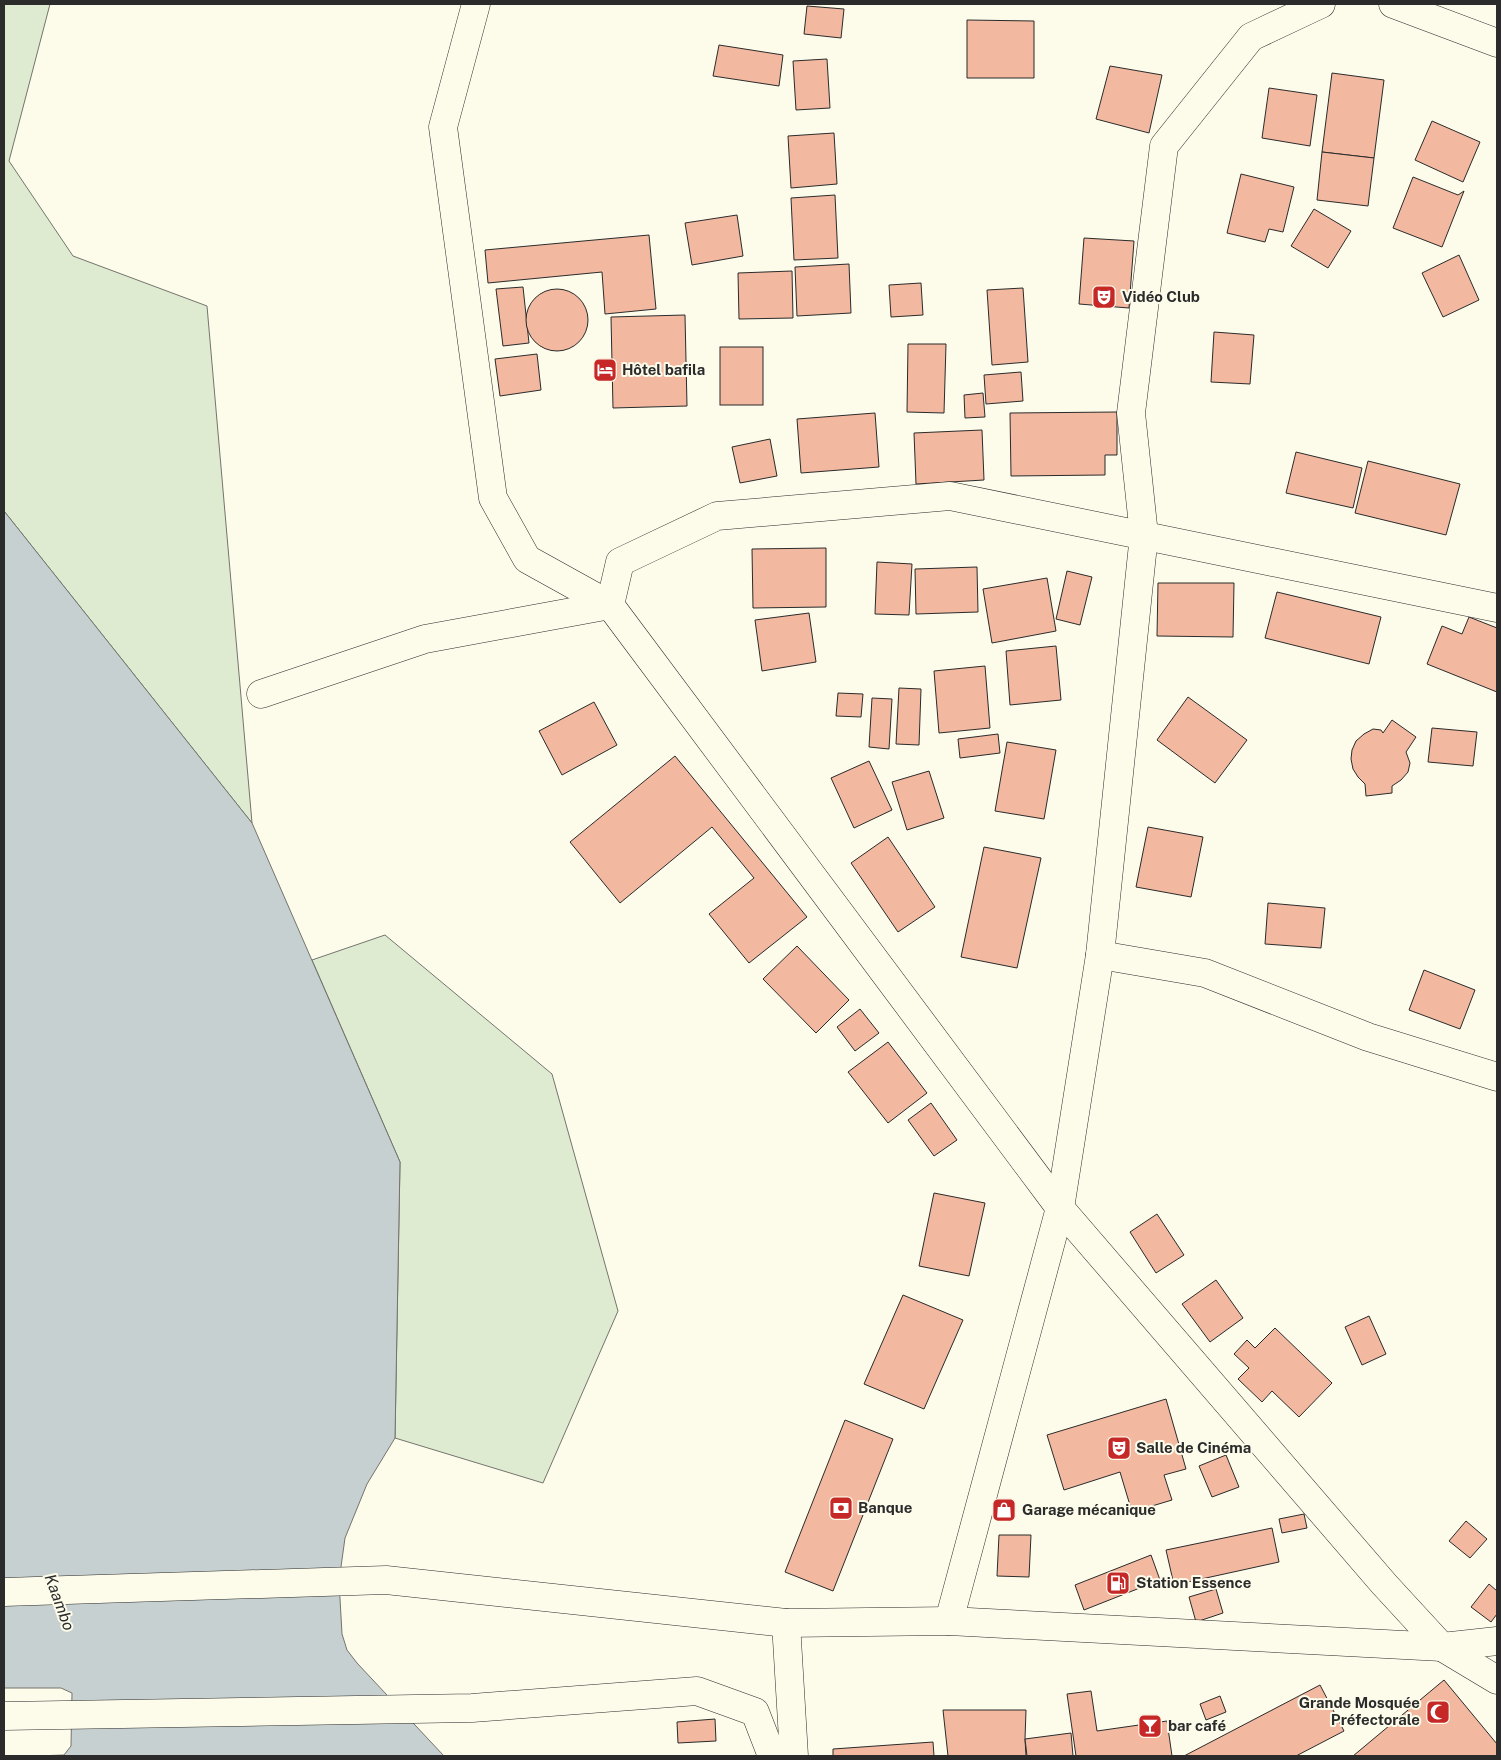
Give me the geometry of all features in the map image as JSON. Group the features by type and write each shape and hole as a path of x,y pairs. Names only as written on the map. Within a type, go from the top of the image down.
{"main road":[{"path":"476,4 442,127 493,498 527,559 610,606 1060,1208 1384,1584 1442,1647 1497,1680"},
{"path":"949,1621 1060,1208 1100,955 1144,535 1131,413 1164,146 1252,37 1321,4"},
{"path":"1393,4 1497,43"},
{"path":"610,606 620,562 717,516 950,496 1497,608"},
{"path":"261,694 426,639 610,606"},
{"path":"1100,955 1205,973 1368,1037 1497,1077"},
{"path":"4,1592 386,1580 786,1623 949,1621 1442,1647 1497,1641"},
{"path":"786,1623 794,1756"},
{"path":"4,1716 472,1708 697,1691 755,1712 772,1756"}],"green space":[{"path":"4,4 50,4 9,161 73,256 207,306 252,823 4,511"},
{"path":"385,935 552,1074 618,1311 543,1483 395,1438 400,1162 312,960"}],"water":[{"name":"Kaambo","path":"4,511 252,823 400,1162 395,1438 367,1484 345,1538 339,1581 342,1634 347,1650 357,1663 444,1756 35,1756 64,1755 71,1746 72,1693 61,1688 4,1688"}],"building":[{"path":"807,6 844,9 841,38 804,34"},
{"path":"967,20 1034,21 1034,78 967,78"},
{"path":"719,45 783,55 779,86 713,76"},
{"path":"827,59 830,108 796,110 793,61"},
{"path":"1110,66 1162,75 1149,133 1096,119"},
{"path":"1332,73 1384,80 1374,158 1322,152"},
{"path":"1269,88 1317,95 1310,146 1262,138"},
{"path":"1432,121 1480,142 1463,182 1415,160"},
{"path":"834,133 837,184 791,188 788,136"},
{"path":"1322,152 1374,158 1368,206 1317,200"},
{"path":"1241,174 1294,187 1283,232 1269,229 1265,242 1227,233"},
{"path":"1413,177 1458,195 1464,191 1442,247 1393,228"},
{"path":"835,195 838,258 794,260 791,198"},
{"path":"1314,209 1351,231 1328,268 1291,246"},
{"path":"737,215 743,256 692,265 685,223"},
{"path":"649,235 656,309 605,314 602,272 488,283 485,250"},
{"path":"1084,238 1134,241 1129,308 1079,304"},
{"path":"1459,255 1479,300 1443,317 1422,273"},
{"path":"849,264 851,313 797,316 795,267"},
{"path":"792,271 793,318 739,319 738,273"},
{"path":"921,283 923,315 891,317 889,285"},
{"path":"523,287 529,343 503,346 496,289"},
{"path":"1023,288 1028,362 992,365 987,290"},
{"path":"557,289 569,292 579,298 585,308 588,320 585,332 579,342 569,348 557,351 545,348 535,342 529,332 526,320 529,308 535,298 545,292"},
{"path":"685,315 687,406 613,408 611,317"},
{"path":"1214,332 1254,335 1250,384 1211,382"},
{"path":"908,344 946,344 944,413 907,412"},
{"path":"720,347 763,347 763,405 720,405"},
{"path":"537,354 541,390 500,396 495,359"},
{"path":"1021,372 1023,401 986,404 984,375"},
{"path":"983,393 985,417 965,418 964,395"},
{"path":"1117,412 1117,455 1105,455 1105,475 1011,476 1010,413"},
{"path":"875,413 879,467 801,473 797,419"},
{"path":"982,430 984,480 916,484 914,433"},
{"path":"770,439 777,476 740,483 732,447"},
{"path":"1296,452 1362,468 1353,508 1286,493"},
{"path":"1368,461 1460,484 1446,535 1355,513"},
{"path":"826,548 826,607 753,608 752,549"},
{"path":"877,562 912,564 909,615 875,614"},
{"path":"977,567 978,612 916,614 915,569"},
{"path":"1067,571 1092,577 1080,625 1056,619"},
{"path":"1047,578 1056,631 992,643 983,589"},
{"path":"1158,583 1234,583 1233,637 1157,636"},
{"path":"1277,592 1381,617 1369,664 1265,638"},
{"path":"809,613 816,662 762,671 755,620"},
{"path":"1469,617 1497,628 1497,692 1427,664 1442,626 1462,634"},
{"path":"1056,646 1061,700 1010,705 1006,651"},
{"path":"985,666 990,728 939,733 934,671"},
{"path":"899,688 921,689 919,745 896,744"},
{"path":"838,693 863,694 861,717 836,716"},
{"path":"1188,697 1247,740 1215,783 1157,740"},
{"path":"872,698 892,699 889,749 869,747"},
{"path":"594,702 617,745 562,775 539,731"},
{"path":"1392,720 1416,737 1406,752 1410,763 1408,772 1392,786 1392,793 1366,796 1365,784 1353,769 1352,750 1356,741 1364,734 1373,729 1381,730 1383,733"},
{"path":"1432,728 1477,732 1473,766 1428,762"},
{"path":"998,734 1000,753 960,758 958,739"},
{"path":"1007,742 1056,750 1044,819 995,811"},
{"path":"675,756 807,917 749,963 709,914 754,878 712,827 620,903 570,842"},
{"path":"869,761 892,810 854,828 831,778"},
{"path":"929,771 944,818 907,830 892,782"},
{"path":"1148,827 1203,837 1191,897 1136,887"},
{"path":"888,837 935,907 898,932 851,863"},
{"path":"984,847 1041,858 1017,968 961,957"},
{"path":"1268,903 1325,908 1321,948 1265,944"},
{"path":"797,946 849,1000 816,1033 763,979"},
{"path":"1424,970 1475,990 1460,1029 1409,1010"},
{"path":"860,1009 879,1033 855,1051 837,1027"},
{"path":"888,1042 927,1093 888,1123 848,1072"},
{"path":"931,1103 957,1140 934,1156 908,1120"},
{"path":"934,1193 985,1203 969,1276 919,1266"},
{"path":"1157,1214 1184,1255 1156,1273 1130,1232"},
{"path":"1216,1280 1243,1318 1210,1342 1182,1304"},
{"path":"903,1295 963,1320 924,1409 864,1384"},
{"path":"1369,1316 1386,1354 1362,1365 1345,1327"},
{"path":"1275,1328 1332,1383 1299,1417 1272,1391 1262,1402 1238,1379 1249,1368 1234,1354 1247,1340 1255,1348"},
{"path":"1166,1399 1186,1469 1164,1475 1172,1500 1132,1512 1120,1472 1064,1490 1047,1435"},
{"path":"845,1420 893,1439 833,1591 785,1572"},
{"path":"1226,1455 1239,1487 1212,1497 1199,1466"},
{"path":"1304,1514 1307,1528 1282,1533 1279,1519"},
{"path":"1466,1521 1487,1539 1470,1558 1449,1541"},
{"path":"1272,1528 1279,1562 1174,1585 1166,1550"},
{"path":"999,1535 1031,1535 1029,1577 997,1576"},
{"path":"1151,1555 1160,1580 1084,1610 1075,1585"},
{"path":"1489,1584 1497,1591 1497,1614 1491,1622 1471,1607"},
{"path":"1216,1589 1223,1613 1196,1622 1189,1597"},
{"name":"Grande Mosquée Préfectorale","path":"1444,1680 1497,1744 1497,1756 1353,1756"},
{"path":"1320,1685 1344,1731 1296,1756 1184,1756"},
{"name":"bar café","path":"1091,1691 1097,1731 1167,1721 1172,1756 1076,1756 1067,1694"},
{"path":"1220,1696 1226,1712 1206,1720 1200,1704"},
{"path":"943,1710 1026,1710 1026,1756 948,1756"},
{"path":"715,1719 716,1741 678,1743 677,1722"},
{"path":"1071,1733 1073,1756 1027,1756 1025,1739"},
{"path":"933,1742 934,1756 833,1756 833,1749"}],"place":[{"name":"Vidéo Club","path":"1104,297"},
{"name":"Hôtel bafila","path":"605,370"},
{"name":"Salle de Cinéma","path":"1119,1448"},
{"name":"Banque","path":"841,1508"},
{"name":"Garage mécanique","path":"1004,1510"},
{"name":"Station Essence","path":"1118,1583"},
{"name":"Grande Mosquée Préfectorale","path":"1438,1712"},
{"name":"bar café","path":"1150,1726"}]}
